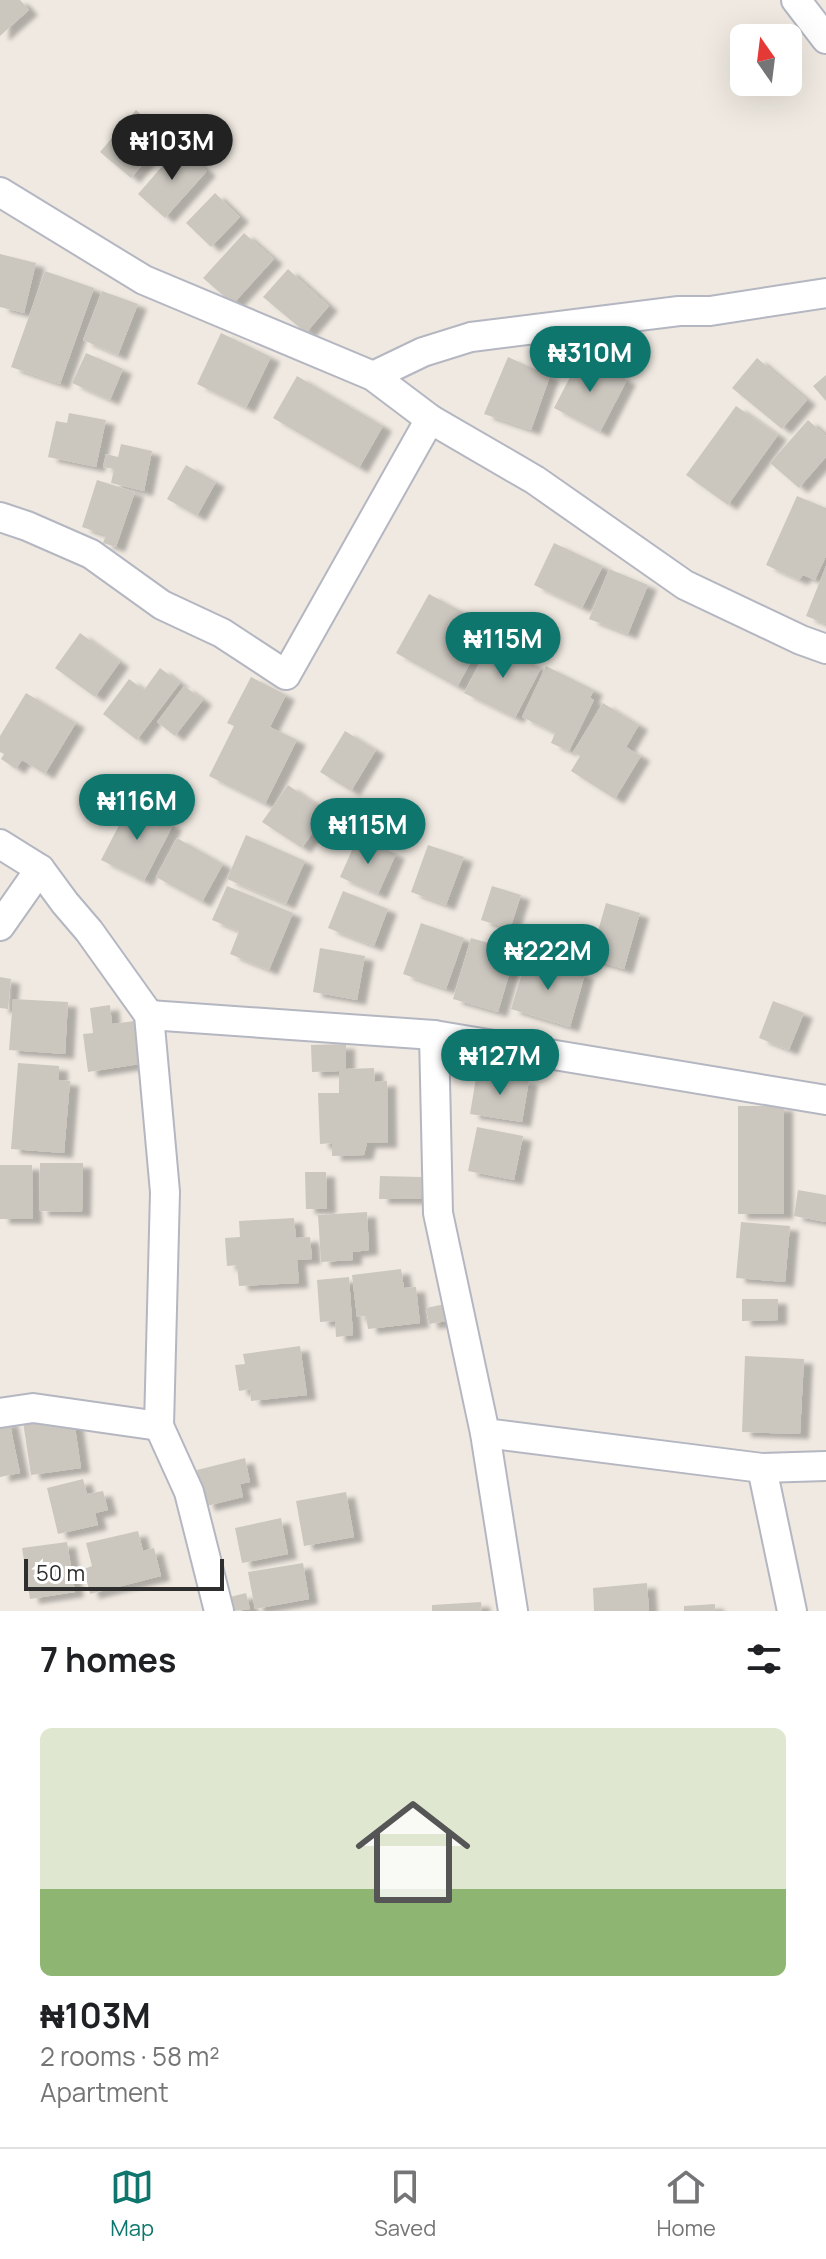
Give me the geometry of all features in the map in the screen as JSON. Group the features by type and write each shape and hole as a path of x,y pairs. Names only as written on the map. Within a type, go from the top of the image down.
{"street":[{"path":"796,0 826,39"},
{"path":"0,192 144,280 373,376 430,419 535,480 685,585 826,649"},
{"path":"373,376 423,352 471,337 679,311 710,311 826,293"},
{"path":"0,517 91,554 162,605 222,633 286,675 430,419"},
{"path":"0,844 40,869 149,1015 165,1192 159,1426 189,1492 219,1611"},
{"path":"0,926 40,869"},
{"path":"149,1015 434,1035 826,1100"},
{"path":"434,1035 438,1213 485,1433 513,1611"},
{"path":"0,1413 33,1408 159,1426"},
{"path":"485,1433 762,1468 826,1466"},
{"path":"762,1468 792,1611"}],"building":[{"path":"0,0 20,0 29,10 0,36"},
{"path":"136,110 167,136 131,178 100,152"},
{"path":"179,147 207,171 165,218 138,194"},
{"path":"215,193 240,217 211,247 186,223"},
{"path":"244,233 274,259 233,304 203,278"},
{"path":"0,254 36,263 24,313 0,307"},
{"path":"288,269 329,306 306,333 263,297"},
{"path":"45,271 94,288 60,384 11,367"},
{"path":"102,291 138,304 118,355 83,340"},
{"path":"221,333 271,357 246,408 197,384"},
{"path":"86,353 123,369 110,400 72,383"},
{"path":"581,356 627,380 600,432 554,408"},
{"path":"508,357 550,376 531,430 484,414"},
{"path":"757,358 807,400 782,429 732,388"},
{"path":"826,375 826,401 813,386"},
{"path":"297,376 383,426 359,468 273,418"},
{"path":"736,406 778,435 728,505 686,475"},
{"path":"69,413 106,420 96,467 48,457 56,421 67,423"},
{"path":"808,420 826,436 826,457 799,488 770,463"},
{"path":"121,444 152,451 144,491 111,483 114,469 103,467 106,454 118,457"},
{"path":"186,465 216,482 197,516 167,499"},
{"path":"97,480 135,492 116,547 103,543 106,535 82,527"},
{"path":"797,496 826,508 826,556 815,580 803,575 799,580 766,565"},
{"path":"554,543 603,566 582,608 534,585"},
{"path":"826,566 826,624 806,616"},
{"path":"609,569 648,585 628,634 589,619"},
{"path":"429,594 490,627 457,687 396,653"},
{"path":"80,633 120,662 95,697 55,668"},
{"path":"491,642 541,668 515,718 464,693"},
{"path":"546,666 594,690 590,698 594,700 569,751 551,743 555,733 522,717"},
{"path":"160,668 180,683 137,740 103,714 129,679 144,690"},
{"path":"251,677 286,695 270,727 297,740 265,804 209,776 234,726 227,723"},
{"path":"184,686 203,700 175,736 157,722"},
{"path":"26,693 76,723 45,774 22,760 16,769 1,759 4,754 0,752 0,736"},
{"path":"603,703 639,725 626,747 641,756 615,799 571,771 580,756 573,752"},
{"path":"345,731 376,750 351,791 320,772"},
{"path":"288,785 327,812 302,848 262,822"},
{"path":"130,804 173,825 144,881 101,860"},
{"path":"246,835 305,861 286,904 227,879"},
{"path":"358,837 396,854 378,894 340,877"},
{"path":"177,838 223,864 202,902 156,877"},
{"path":"428,845 464,857 446,905 411,892"},
{"path":"227,886 293,913 269,970 230,954 239,931 212,920"},
{"path":"492,886 521,895 510,929 481,920"},
{"path":"343,891 388,909 374,946 328,928"},
{"path":"606,903 640,913 624,969 590,959"},
{"path":"421,923 464,938 446,989 403,974"},
{"path":"471,938 516,951 498,1012 453,999"},
{"path":"320,948 365,956 357,1000 313,992"},
{"path":"527,957 585,974 570,1027 511,1009"},
{"path":"0,977 11,979 8,1009 0,1008"},
{"path":"13,999 68,1002 65,1054 9,1050"},
{"path":"773,1001 804,1013 789,1050 759,1038"},
{"path":"110,1005 112,1024 134,1021 140,1064 88,1072 83,1034 93,1033 90,1008"},
{"path":"346,1044 346,1069 374,1068 375,1082 387,1081 388,1143 367,1143 364,1155 332,1156 332,1143 320,1144 318,1093 339,1093 339,1071 312,1072 311,1045"},
{"path":"18,1063 59,1066 59,1080 70,1081 64,1153 11,1149"},
{"path":"477,1072 529,1080 522,1122 470,1114"},
{"path":"738,1106 784,1106 784,1214 738,1214"},
{"path":"477,1127 523,1136 514,1180 468,1171"},
{"path":"40,1163 83,1163 82,1212 39,1211"},
{"path":"0,1165 32,1165 33,1219 0,1219"},
{"path":"305,1172 326,1172 327,1209 306,1209"},
{"path":"380,1176 422,1177 421,1199 379,1199"},
{"path":"798,1190 826,1195 826,1222 794,1216"},
{"path":"367,1212 369,1250 353,1252 353,1260 321,1262 318,1215"},
{"path":"294,1218 296,1238 310,1237 312,1259 297,1260 299,1283 239,1286 237,1265 227,1266 225,1238 240,1237 239,1221"},
{"path":"741,1222 790,1226 785,1282 736,1278"},
{"path":"401,1269 404,1288 416,1287 420,1323 368,1329 366,1316 357,1317 352,1275"},
{"path":"349,1277 353,1335 336,1337 335,1321 320,1322 317,1280"},
{"path":"742,1299 778,1299 778,1320 742,1321"},
{"path":"450,1303 453,1320 429,1324 426,1308"},
{"path":"300,1346 307,1395 251,1401 250,1389 239,1391 235,1365 245,1364 243,1354"},
{"path":"745,1356 804,1359 800,1434 742,1432"},
{"path":"73,1414 81,1468 31,1475 23,1422"},
{"path":"9,1420 20,1473 0,1477 0,1422"},
{"path":"245,1458 250,1482 240,1484 243,1497 206,1506 197,1470"},
{"path":"83,1479 87,1494 103,1491 108,1510 95,1513 98,1525 58,1534 47,1488"},
{"path":"346,1492 354,1537 304,1546 296,1501"},
{"path":"281,1518 288,1554 242,1563 235,1528"},
{"path":"138,1531 143,1551 154,1548 161,1576 90,1594 84,1569 92,1566 86,1543"},
{"path":"67,1542 75,1592 30,1599 22,1548"},
{"path":"303,1563 309,1599 255,1609 248,1572"},
{"path":"647,1583 649,1611 594,1611 593,1588"},
{"path":"246,1593 250,1609 233,1611 230,1597"},
{"path":"481,1602 482,1611 432,1611 432,1605"},
{"path":"715,1604 715,1611 684,1611 684,1606"}]}
